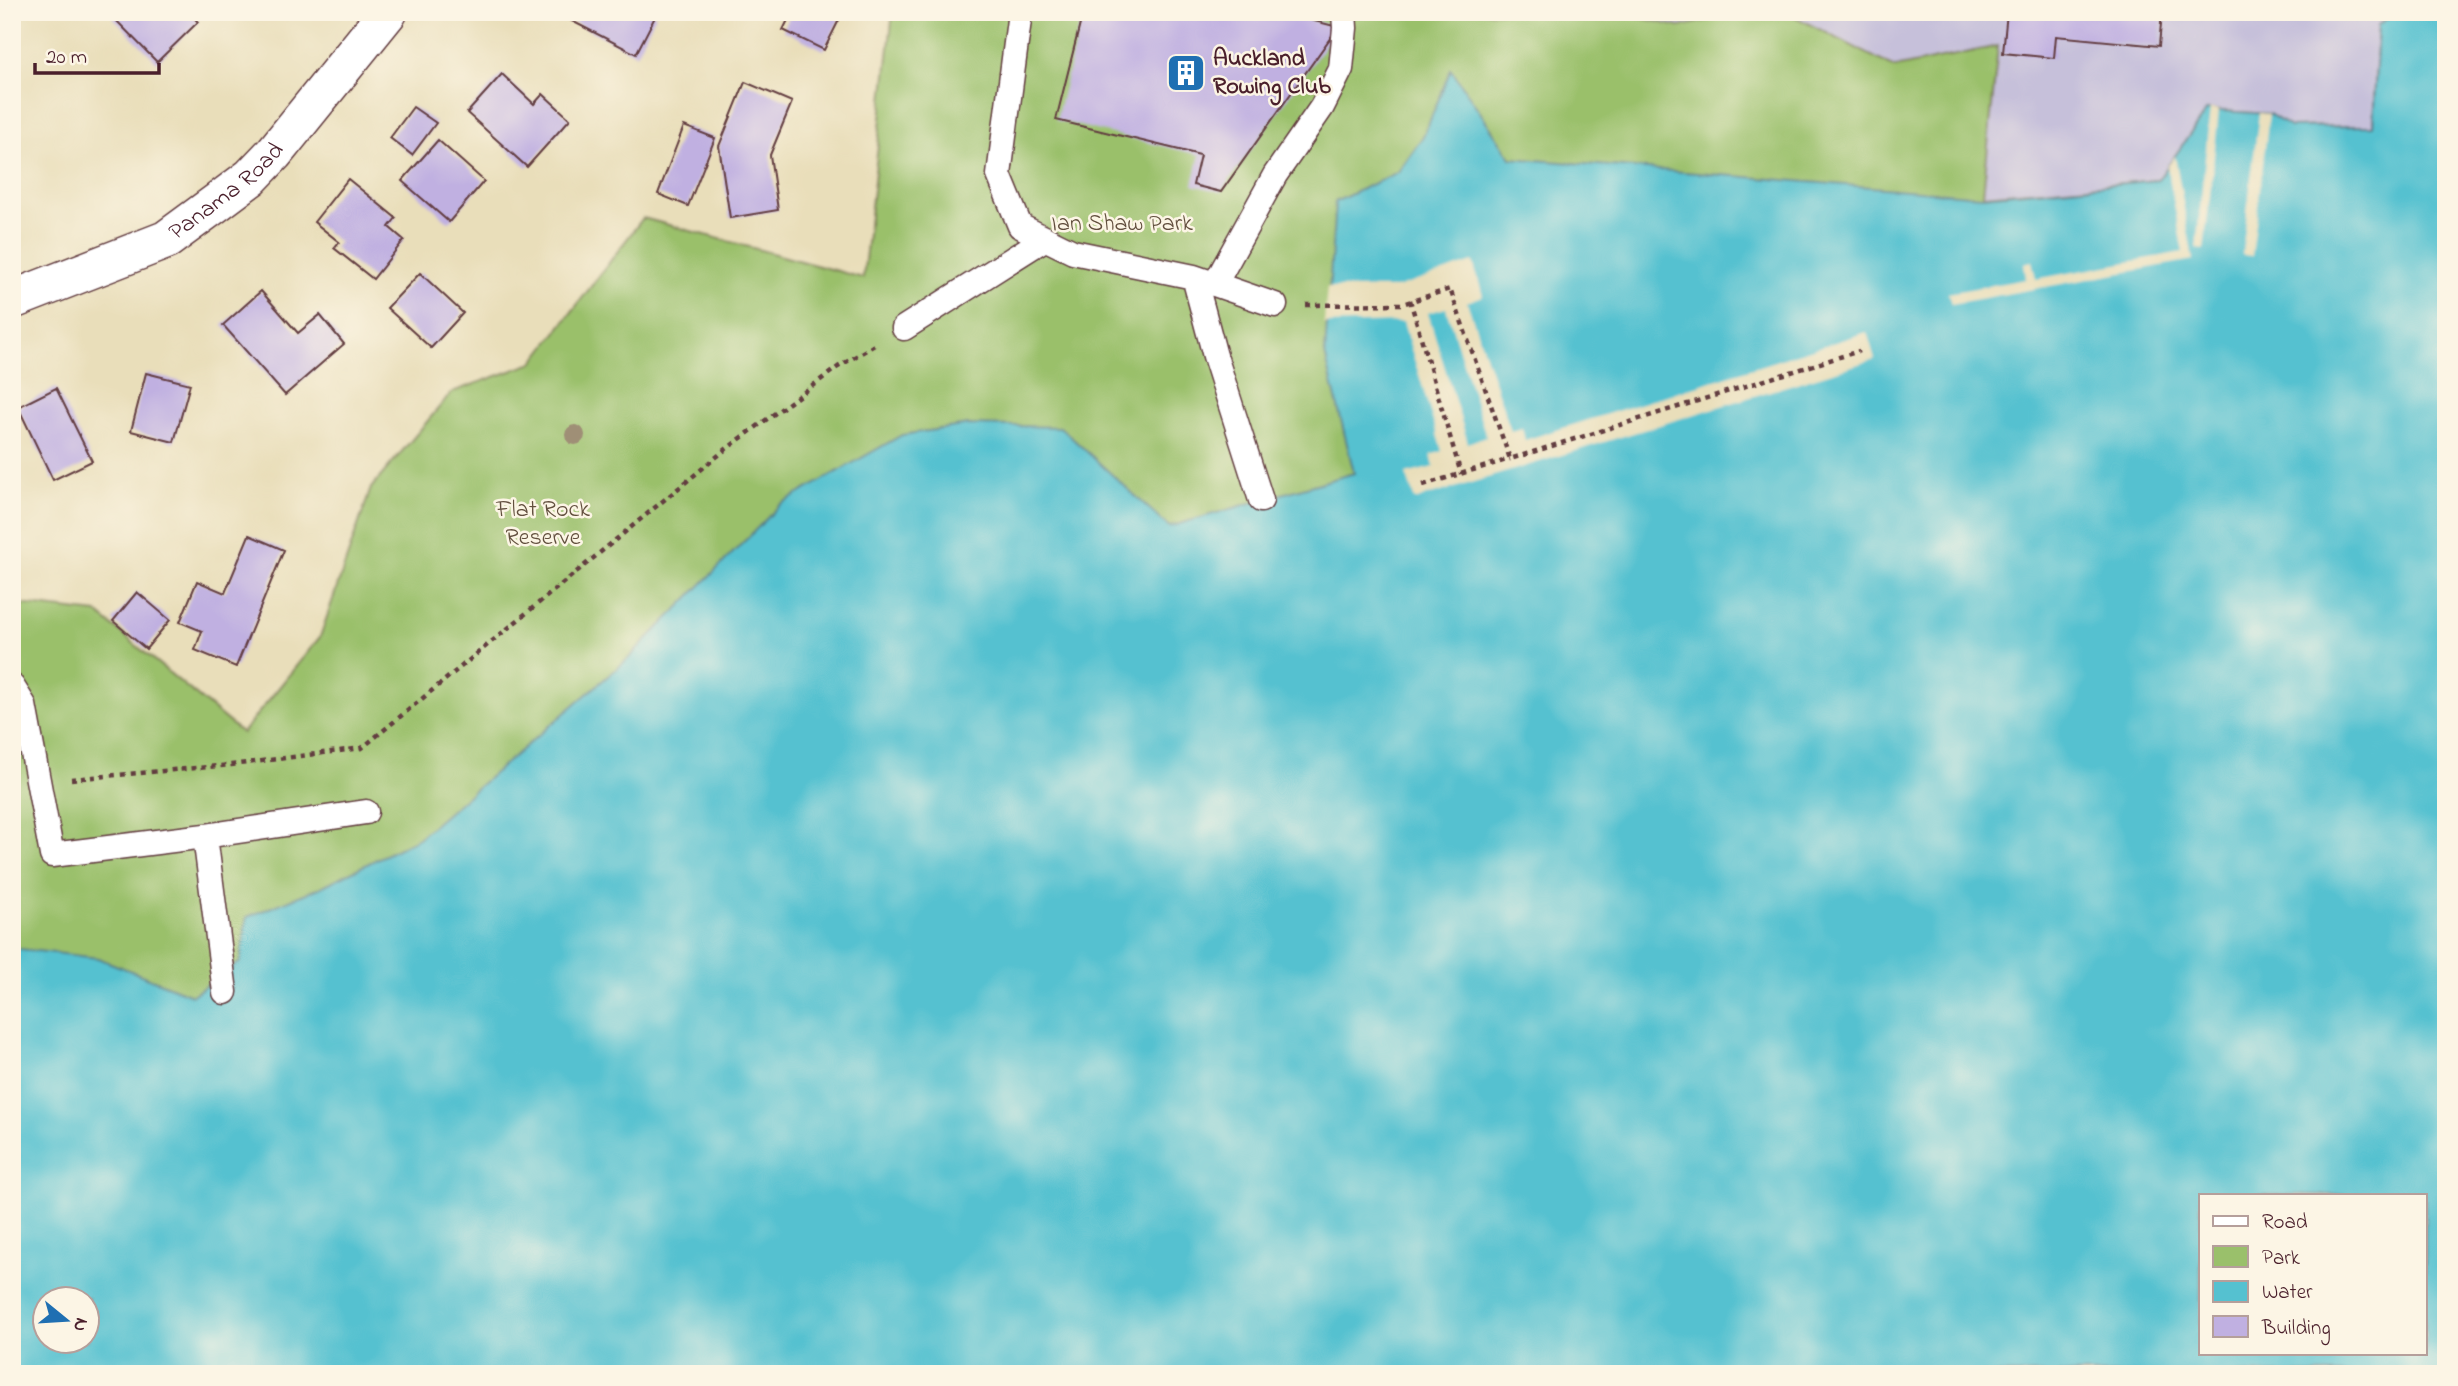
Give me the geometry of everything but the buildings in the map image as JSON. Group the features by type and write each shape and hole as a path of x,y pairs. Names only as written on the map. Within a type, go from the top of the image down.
{"street":[{"name":"Panama Road","path":"12,300 166,240 251,177 274,153 388,12"}],"lane":[{"path":"1020,12 999,175 1020,226 1073,253 1205,280 1275,305"},
{"path":"1261,500 1215,356 1205,280 1322,107 1340,69 1345,28 1344,12"},
{"path":"904,328 1044,239"},
{"path":"12,686 24,705 52,855 205,836 366,811"},
{"path":"205,836 225,992"}],"path":[{"path":"1275,305 1402,304 1450,289 1510,459"},
{"path":"1410,300 1461,474"},
{"path":"38,781 231,765 362,748 725,450 838,367 904,328"},
{"path":"1423,485 1859,351"}],"shaded area":[{"path":"1615,12 1740,12 1680,27"},
{"path":"1786,12 2397,12 2378,25 2373,126 2290,127 2268,114 2207,110 2158,180 1982,196 1997,46 1895,68"}],"green space":[{"path":"893,12 1615,12 1680,27 1740,12 1786,12 1895,68 1998,46 1983,195 2158,180 2207,110 2269,114 2290,127 2373,126 2378,25 2397,12 2446,12 2446,146 1369,554 246,996 12,1009 12,603 97,613 242,733 320,637 371,488 452,392 533,363 643,218 863,278"}],"water":[{"path":"2397,12 2446,12 2446,1374 12,1374 12,948 98,958 192,995 240,962 247,917 319,888 417,839 629,658 781,504 902,435 968,425 1060,427 1169,527 1354,473 1325,354 1335,202 1398,172 1424,135 1451,69 1511,158 1982,196 2158,180 2207,110 2269,114 2290,127 2373,126 2378,25"}],"pier":[{"path":"2210,109 2219,110 2204,250 2196,249"},
{"path":"2259,113 2269,114 2252,256 2242,255"},
{"path":"2175,156 2193,260 1951,304 1948,293 2026,279 2024,263 2032,261 2036,279 2183,252 2167,166"},
{"path":"1473,262 1483,296 1467,302 1511,431 1522,428 1525,440 1867,332 1875,359 1415,500 1406,474 1434,467 1431,455 1442,451 1403,322 1324,324 1327,288 1396,288","holes":["1446,308 1486,436 1468,443 1428,313"]}],"place":[{"name":"Auckland Rowing Club","path":"1186,73"}],"park label":[{"name":"Ian Shaw Park","path":"1122,224"},
{"name":"Flat Rock Reserve","path":"543,524"}]}
